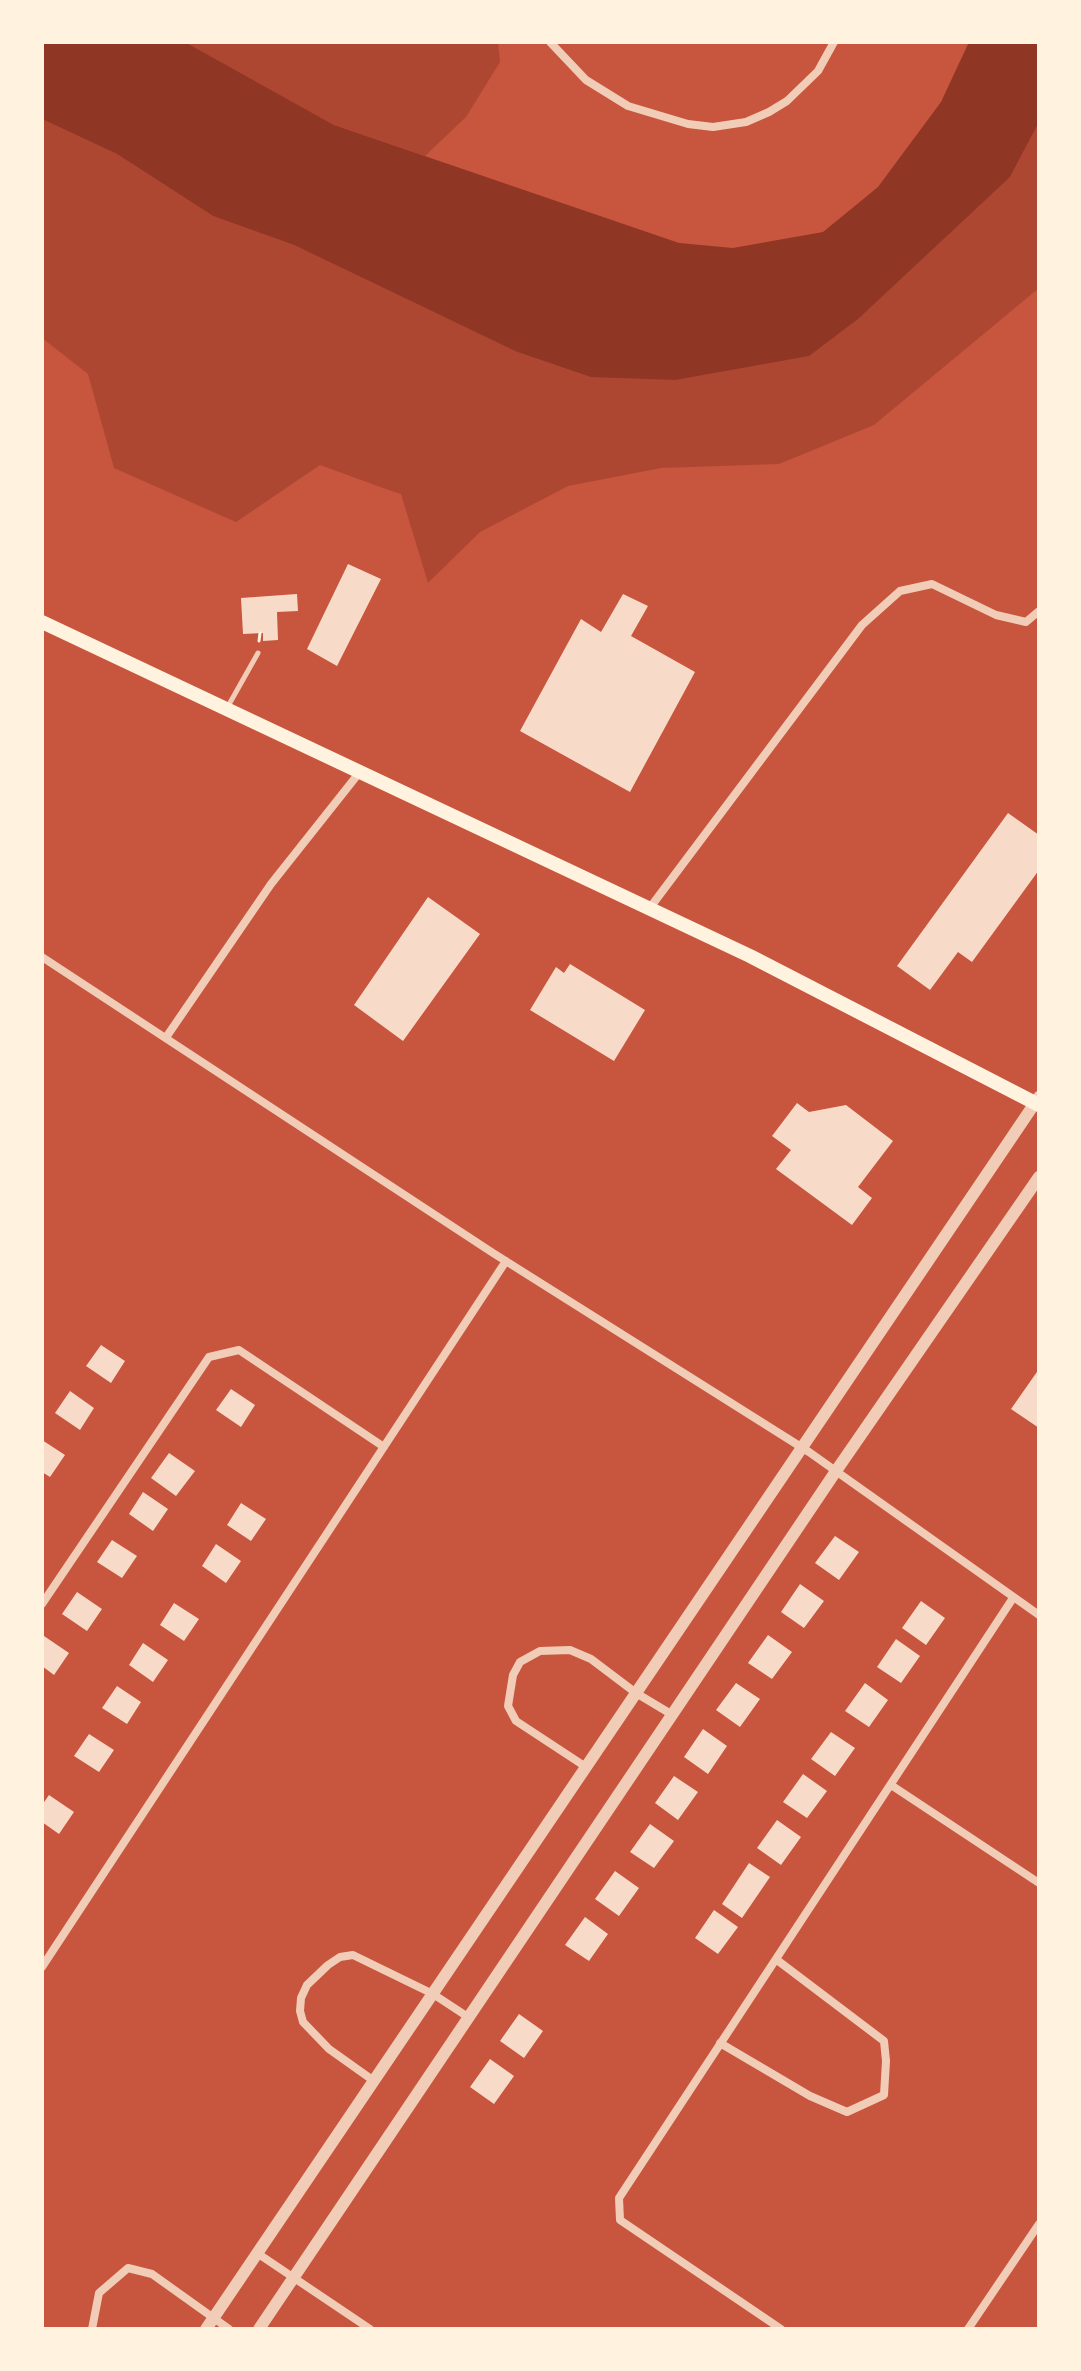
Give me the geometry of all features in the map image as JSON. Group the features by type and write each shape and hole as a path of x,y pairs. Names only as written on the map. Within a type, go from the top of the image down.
{"main road":[{"path":"42,622 750,956 1038,1102"}],"street":[{"path":"550,42 586,80 628,106 713,127 746,122 787,101 818,71 834,42"},
{"path":"649,909 862,625 900,591 932,584 996,615 1026,622 1039,611"},
{"path":"167,1036 271,884 359,773"},
{"path":"42,957 167,1036 506,1261 802,1447 1039,1615"},
{"path":"210,2323 1038,1102"},
{"path":"259,2329 671,1714 1039,1177"},
{"path":"42,1967 506,1261"},
{"path":"42,1604 209,1357 239,1350 384,1447"},
{"path":"781,2329 620,2220 619,2198 1013,1598"},
{"path":"586,1767 516,1721 508,1706 513,1675 520,1662 540,1651 570,1650 591,1659 636,1693 671,1714"},
{"path":"891,1785 1039,1883"},
{"path":"374,2081 329,2049 303,2022 301,1998 307,1985 340,1957 353,1955 433,1994 468,2017"},
{"path":"720,2043 810,2096 847,2112 884,2095 884,2041 777,1960"},
{"path":"968,2329 1039,2224"},
{"path":"257,2253 370,2329"},
{"path":"92,2329 99,2293 128,2268 152,2274 210,2323 229,2329"}],"lane":[{"path":"226,710 258,653"}],"shaded area":[{"path":"42,42 185,42 334,125 679,243 733,248 823,232 878,187 941,102 969,42 1039,42 1039,122 1010,177 858,319 809,356 675,380 591,377 515,351 294,245 213,216 117,154 42,119"},
{"path":"185,42 498,42 500,62 466,117 425,156 334,125"},
{"path":"42,119 117,154 213,216 294,245 515,351 1010,177 1039,122 1039,288 874,425 779,464 661,468 568,486 480,532 428,583 401,494 320,465 236,522 114,468 88,374 42,338"}],"building":[{"path":"348,564 381,579 337,666 307,649"},
{"path":"297,594 298,611 277,612 278,640 263,641 263,633 243,634 241,598"},
{"path":"623,594 648,606 631,636 695,672 630,792 520,731 581,619 601,632"},
{"path":"1008,813 1039,835 1039,870 972,962 958,952 930,990 897,966"},
{"path":"428,897 480,934 403,1041 354,1005"},
{"path":"570,964 645,1010 614,1061 530,1010 556,967 564,973"},
{"path":"797,1103 809,1112 846,1105 893,1141 858,1187 872,1198 852,1225 776,1169 791,1150 772,1136"},
{"path":"101,1345 125,1361 111,1383 86,1366"},
{"path":"1039,1369 1039,1428 1011,1409"},
{"path":"231,1389 255,1405 241,1427 216,1410"},
{"path":"70,1391 94,1408 80,1430 55,1413"},
{"path":"42,1440 65,1455 50,1477 42,1472"},
{"path":"169,1453 195,1471 176,1496 151,1478"},
{"path":"143,1492 168,1509 153,1531 129,1514"},
{"path":"241,1503 266,1519 251,1541 227,1525"},
{"path":"835,1536 859,1552 839,1580 815,1563"},
{"path":"112,1540 137,1556 122,1578 97,1562"},
{"path":"216,1544 241,1561 226,1583 202,1566"},
{"path":"800,1584 824,1601 804,1628 781,1612"},
{"path":"77,1592 102,1609 87,1631 62,1614"},
{"path":"921,1601 945,1618 926,1645 902,1628"},
{"path":"174,1603 199,1619 184,1641 160,1625"},
{"path":"768,1635 792,1652 772,1679 748,1663"},
{"path":"44,1636 69,1653 54,1675 42,1666"},
{"path":"896,1639 920,1656 901,1683 877,1667"},
{"path":"143,1643 168,1660 153,1682 129,1665"},
{"path":"736,1683 760,1699 740,1727 716,1710"},
{"path":"865,1683 888,1700 869,1727 845,1711"},
{"path":"117,1686 141,1702 127,1724 102,1708"},
{"path":"703,1729 727,1746 708,1774 684,1757"},
{"path":"831,1732 855,1748 835,1776 811,1759"},
{"path":"89,1734 114,1750 99,1772 74,1756"},
{"path":"803,1774 827,1791 807,1818 783,1802"},
{"path":"674,1776 698,1792 678,1820 655,1803"},
{"path":"49,1795 74,1812 59,1834 42,1822 42,1805"},
{"path":"777,1820 801,1837 781,1865 757,1848"},
{"path":"650,1824 674,1841 654,1868 630,1852"},
{"path":"749,1863 770,1877 742,1918 722,1904"},
{"path":"615,1871 639,1888 619,1916 595,1899"},
{"path":"714,1910 738,1927 718,1954 695,1938"},
{"path":"585,1917 608,1934 589,1961 565,1945"},
{"path":"519,2014 543,2031 524,2058 500,2041"},
{"path":"490,2059 514,2076 494,2104 470,2087"}]}
